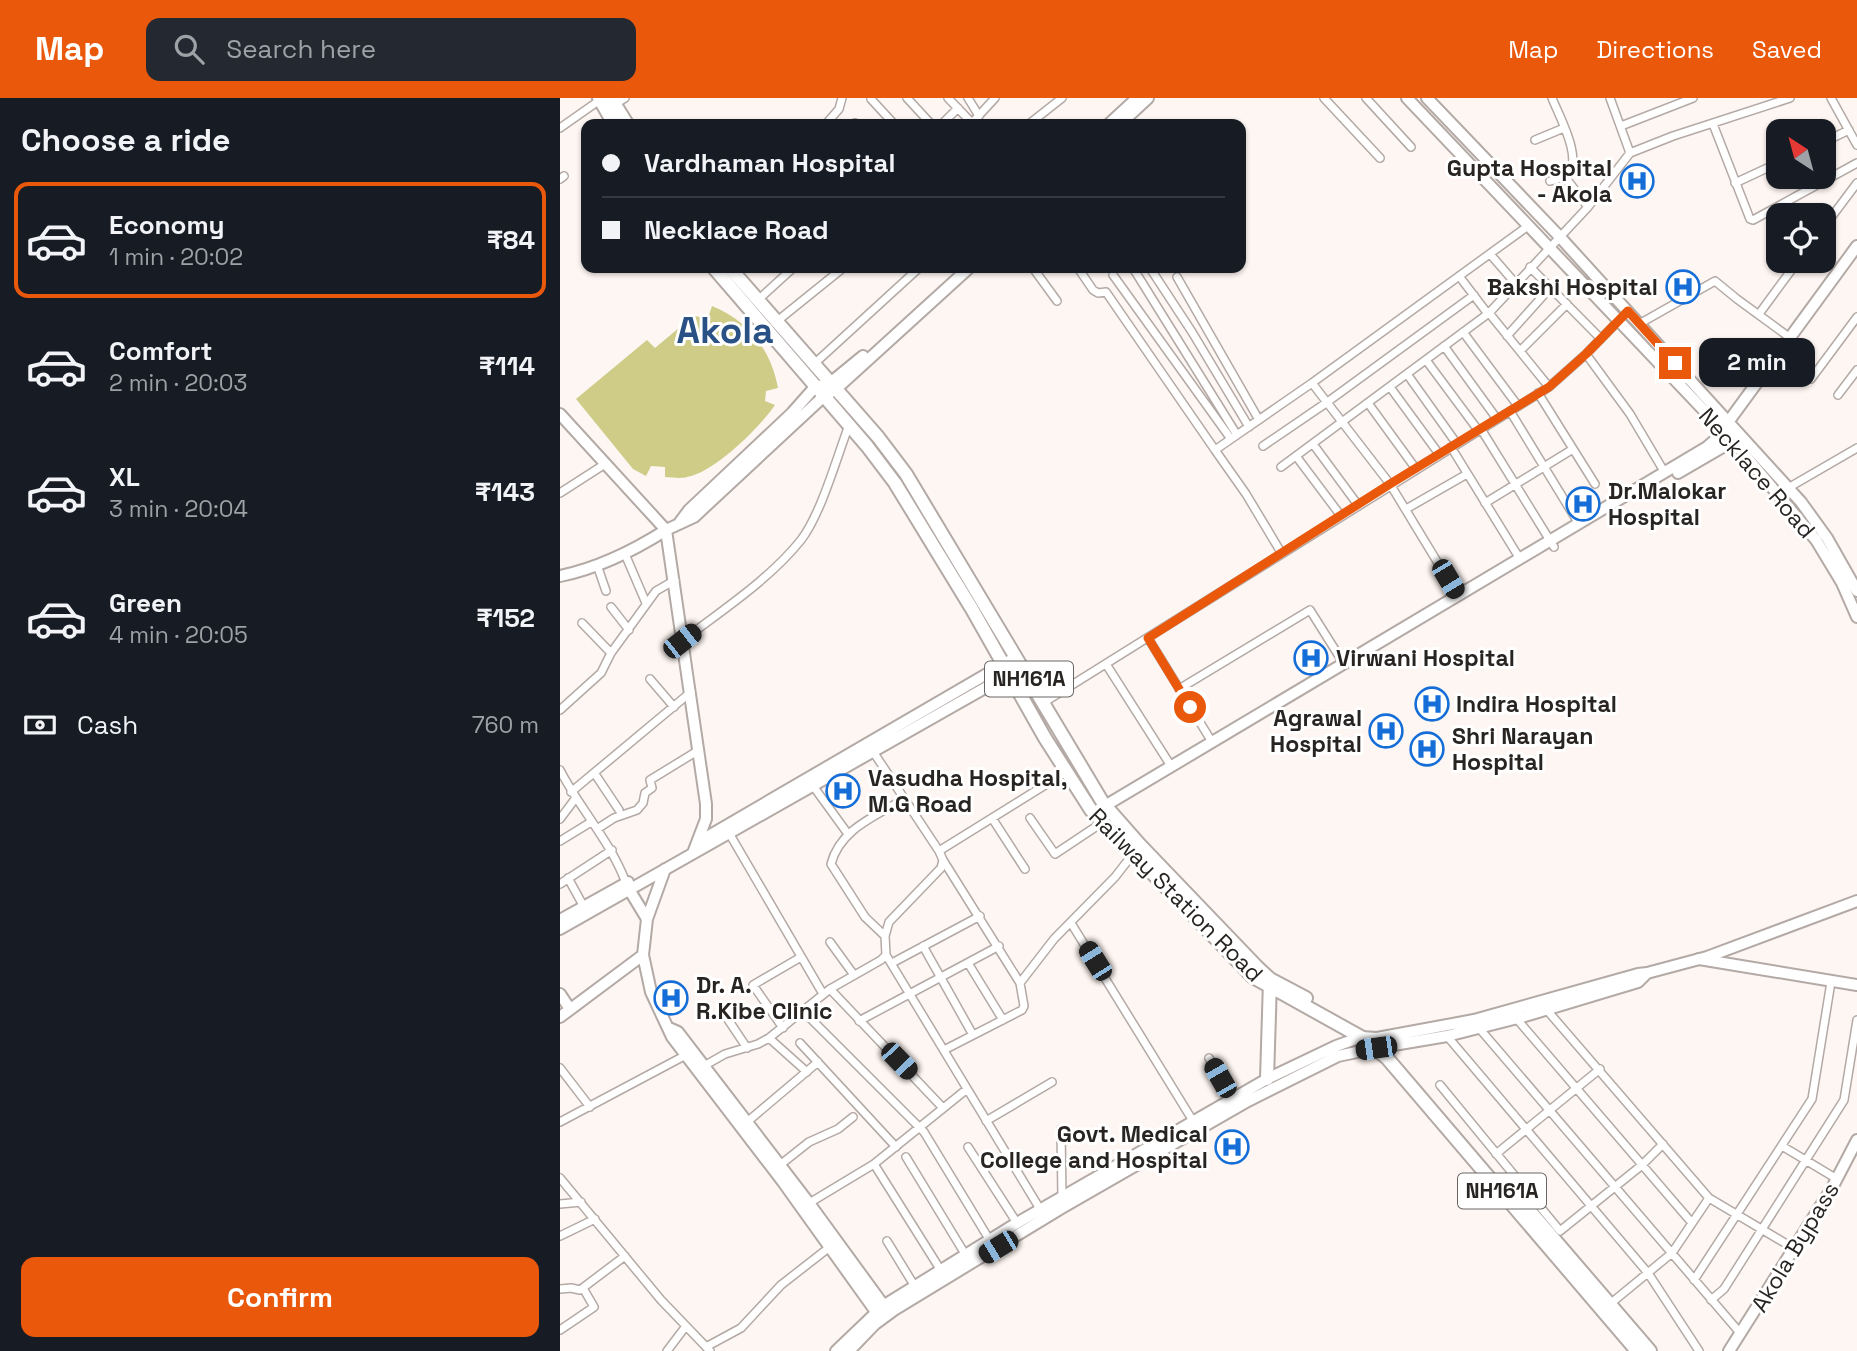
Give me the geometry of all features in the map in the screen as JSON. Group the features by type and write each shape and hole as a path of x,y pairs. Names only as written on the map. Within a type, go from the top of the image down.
{"highway":[{"path":"609,102 622,119"},
{"name":"Railway Station Road","path":"718,273 849,425 895,483 1066,772 1133,853 1253,977 1270,983 1380,1044"},
{"name":"Railway Station Road","path":"735,273 878,437 906,474 1043,703 1102,814 1140,845 1270,983 1361,1038"},
{"path":"1267,1079 1270,983"},
{"name":"NH161A","path":"1361,1038 1380,1044 1650,1351"},
{"name":"NH161A","path":"1380,1044 1395,1067 1637,1351"}],"main road":[{"path":"1114,119 1137,98"},
{"path":"1125,119 1148,98"},
{"name":"Necklace Road","path":"1407,98 1618,321 1725,425"},
{"name":"Necklace Road","path":"1427,98 1628,311 1725,425 1733,441 1792,501"},
{"path":"1102,814 1171,766 1520,559 1552,544 1579,524 1707,447 1857,246"},
{"path":"833,386 956,273"},
{"path":"560,576 625,555 680,522 694,517 819,392 833,386 963,273"},
{"path":"560,414 565,427 605,464 666,530 691,692 706,819 695,848 665,869 560,920"},
{"path":"1725,425 1788,488 1792,501 1827,538 1846,581 1857,617"},
{"path":"1102,814 1552,544 1733,441"},
{"path":"1846,581 1857,591"},
{"path":"810,781 873,750 1019,662"},
{"path":"560,929 628,886 1006,670"},
{"path":"706,819 725,830"},
{"path":"665,869 647,919 643,956 651,992 672,1037 686,1055 701,1067"},
{"path":"628,886 647,919"},
{"path":"836,1351 914,1285 1040,1209 1062,1202 1248,1101 1338,1056 1699,959 1857,901"},
{"path":"560,1017 643,956"},
{"path":"1699,959 1856,986"},
{"path":"1380,1044 1447,1036 1479,1028 1638,982 1647,974"},
{"path":"560,994 570,1009"},
{"path":"669,1028 678,1032 701,1067 883,1312"},
{"path":"849,1351 883,1312 1193,1121 1321,1052 1361,1038"},
{"path":"727,1102 747,1122 780,1165 831,1246 883,1312"},
{"name":"Akola Bypass","path":"1729,1351 1837,1179 1857,1140"}],"street":[{"path":"830,119 839,108 842,98"},
{"path":"907,98 926,119"},
{"path":"948,98 968,119"},
{"path":"968,98 979,116"},
{"path":"981,98 987,108"},
{"path":"976,119 995,98"},
{"path":"1035,119 1062,98"},
{"path":"1324,98 1380,158"},
{"path":"1366,98 1411,147"},
{"path":"1550,181 1565,177 1573,168 1574,154 1552,98"},
{"path":"1610,98 1630,153"},
{"path":"1621,127 1693,98"},
{"path":"1752,98 1756,109"},
{"path":"1281,467 1489,314 1587,207 1630,153 1790,98"},
{"path":"1832,98 1857,145"},
{"path":"872,99 890,119"},
{"path":"560,128 609,102"},
{"path":"947,119 958,108"},
{"path":"1713,124 1748,217 1753,220 1857,163"},
{"path":"1535,140 1564,128"},
{"path":"1836,136 1849,130"},
{"path":"1735,183 1766,169"},
{"path":"1565,177 1587,207"},
{"path":"1836,211 1857,183"},
{"path":"1215,450 1528,226"},
{"path":"1490,254 1516,284"},
{"path":"1531,267 1601,339"},
{"path":"758,300 788,273"},
{"path":"776,322 837,273"},
{"path":"814,364 914,273"},
{"path":"1037,273 1057,301"},
{"path":"1082,273 1098,293 1106,292 1215,450 1282,554"},
{"path":"1136,273 1234,437"},
{"path":"1153,273 1249,427"},
{"path":"1759,314 1789,273"},
{"path":"1113,275 1234,437"},
{"path":"1459,276 1549,387"},
{"path":"1177,277 1259,420"},
{"path":"1639,324 1715,281 1789,337"},
{"path":"1507,336 1550,288"},
{"path":"1264,446 1474,295"},
{"path":"1520,351 1567,304"},
{"path":"1043,703 1549,387 1628,311"},
{"path":"1811,379 1857,317"},
{"path":"1464,332 1518,406"},
{"path":"1444,346 1497,419"},
{"path":"1586,354 1630,414 1665,473"},
{"path":"1426,360 1479,430 1552,544"},
{"path":"1838,395 1857,370"},
{"path":"1407,374 1454,446 1467,474 1520,559"},
{"path":"1311,383 1390,484 1458,596"},
{"path":"1390,387 1439,454"},
{"path":"1538,393 1595,484"},
{"path":"1368,403 1416,468"},
{"path":"1510,411 1579,524"},
{"path":"682,641 766,575 801,540 814,517 849,425"},
{"path":"1313,444 1358,505"},
{"path":"1788,488 1857,448"},
{"path":"1485,503 1573,449"},
{"path":"1296,456 1341,516"},
{"path":"560,493 605,464"},
{"path":"1405,509 1467,474"},
{"path":"625,555 646,603"},
{"path":"597,565 606,592"},
{"path":"560,710 596,678 656,591 675,580"},
{"path":"611,607 629,630"},
{"path":"1179,689 1310,610 1343,664"},
{"path":"582,623 611,653"},
{"path":"1148,638 1212,742"},
{"path":"1106,664 1171,766"},
{"path":"650,679 674,707"},
{"path":"560,819 573,796 595,774 691,692"},
{"path":"597,829 614,818 637,810 643,803 645,793 652,788 650,780 699,750"},
{"path":"873,750 1020,983 1024,1008 944,1050"},
{"path":"560,770 573,796 611,850 628,886"},
{"path":"939,851 1066,772"},
{"path":"595,774 619,810"},
{"path":"810,781 848,834"},
{"path":"885,936 865,917 832,868 833,858 838,845 848,834 904,799"},
{"path":"1030,818 1055,854 1102,814"},
{"path":"992,817 1025,869"},
{"path":"560,841 591,822"},
{"path":"725,830 801,957 826,991 859,1021 943,1108"},
{"path":"560,884 611,850"},
{"path":"1020,983 1054,939 1115,877 1133,853"},
{"path":"943,860 941,868 889,922 885,936 886,955 1040,1209"},
{"path":"568,878 583,907"},
{"path":"892,963 980,916"},
{"path":"1071,923 1193,1121"},
{"path":"830,942 854,975"},
{"path":"923,946 974,1035"},
{"path":"859,1021 999,946"},
{"path":"701,1067 725,1054 769,1038 826,991 886,955"},
{"path":"783,1028 753,985 801,957"},
{"path":"968,963 1003,1020"},
{"path":"1694,1280 1812,1099 1831,982"},
{"path":"1546,1009 1709,1198 1795,1248"},
{"path":"803,1011 919,1126 989,1239"},
{"path":"723,1012 747,1048"},
{"path":"1516,1018 1692,1223"},
{"path":"1711,1300 1724,1289 1844,1100 1857,1020"},
{"path":"1479,1028 1741,1335"},
{"path":"1447,1036 1648,1273 1699,1351"},
{"path":"769,1038 807,1072"},
{"path":"800,1044 896,1147"},
{"path":"560,1122 686,1055"},
{"path":"1209,1058 1232,1098"},
{"path":"747,1122 818,1062"},
{"path":"560,1068 590,1107"},
{"path":"1496,1154 1600,1069"},
{"path":"986,1121 1052,1082"},
{"path":"1440,1085 1559,1231 1642,1165 1663,1144"},
{"path":"806,1205 874,1164 967,1089"},
{"path":"780,1165 809,1142 834,1131 853,1117"},
{"path":"1061,1129 1062,1202"},
{"path":"1782,1146 1837,1179"},
{"path":"968,1147 1017,1223"},
{"path":"906,1157 965,1254"},
{"path":"874,1164 940,1269"},
{"path":"560,1178 708,1349 741,1328 780,1285 831,1246"},
{"path":"1610,1304 1672,1253 1709,1198"},
{"path":"560,1204 581,1202"},
{"path":"560,1236 595,1219"},
{"path":"887,1241 914,1285"},
{"path":"560,1289 583,1288 625,1256"},
{"path":"560,1330 594,1307 583,1288"},
{"path":"667,1351 686,1326"}],"shaded area":[{"path":"712,306 747,328 764,349 778,388 766,391 765,401 775,405 748,437 710,467 679,478 665,477 665,467 651,466 646,476 633,469 576,399 647,340 655,348 693,316 708,318"}],"place":[{"name":"Gupta Hospital - Akola","path":"1637,181"},
{"name":"Bakshi Hospital","path":"1683,287"},
{"name":"Dr.Malokar Hospital","path":"1583,504"},
{"name":"Virwani Hospital","path":"1311,658"},
{"name":"Indira Hospital","path":"1432,704"},
{"name":"Agrawal Hospital","path":"1386,731"},
{"name":"Shri Narayan Hospital","path":"1427,749"},
{"name":"Vasudha Hospital, M.G Road","path":"843,791"},
{"name":"Dr. A. R.Kibe Clinic","path":"671,998"},
{"name":"Govt. Medical College and Hospital","path":"1232,1147"}],"district":[{"name":"Akola","path":"725,330"}],"route":[{"path":"1190,707 1148,638 1390,484 1549,387 1628,311 1675,363"}]}
